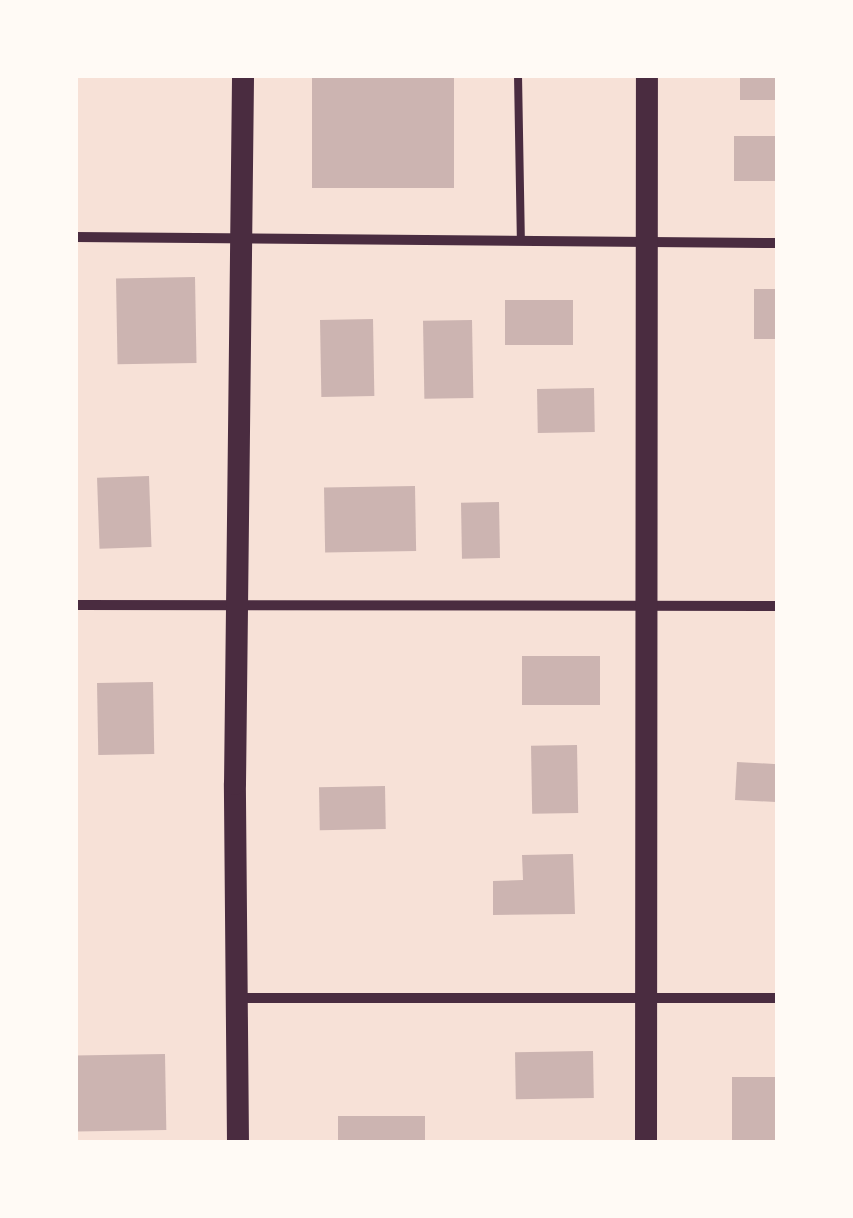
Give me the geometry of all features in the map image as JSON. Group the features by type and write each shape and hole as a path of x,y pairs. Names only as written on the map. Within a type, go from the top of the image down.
{"main road":[{"path":"238,1143 237,605 243,75"},
{"path":"646,1143 647,75"}],"street":[{"path":"75,238 778,244"},
{"path":"75,605 778,606"},
{"path":"238,998 778,998"}],"lane":[{"path":"518,75 521,241"}],"building":[{"path":"312,75 454,75 454,188 312,188"},
{"path":"740,75 778,75 778,100 740,100"},
{"path":"734,136 778,136 778,181 734,181"},
{"path":"195,277 197,363 118,364 116,278"},
{"path":"754,289 778,289 778,339 754,339"},
{"path":"505,300 573,300 573,345 505,345"},
{"path":"373,319 374,396 321,397 320,320"},
{"path":"472,320 473,398 424,399 423,321"},
{"path":"594,388 595,432 538,433 537,389"},
{"path":"149,476 151,547 100,549 97,478"},
{"path":"415,486 416,551 325,553 324,488"},
{"path":"499,502 500,558 462,559 461,503"},
{"path":"522,656 600,656 600,705 522,705"},
{"path":"153,682 154,754 98,755 97,683"},
{"path":"577,745 578,813 532,814 531,746"},
{"path":"737,762 778,764 776,802 735,800"},
{"path":"385,786 386,829 320,830 319,787"},
{"path":"573,854 575,914 493,915 493,881 523,880 522,855"},
{"path":"593,1051 594,1098 516,1099 515,1052"},
{"path":"165,1054 166,1130 76,1132 75,1056"},
{"path":"732,1077 778,1077 778,1143 732,1143"},
{"path":"338,1116 425,1116 425,1143 338,1143"}]}
